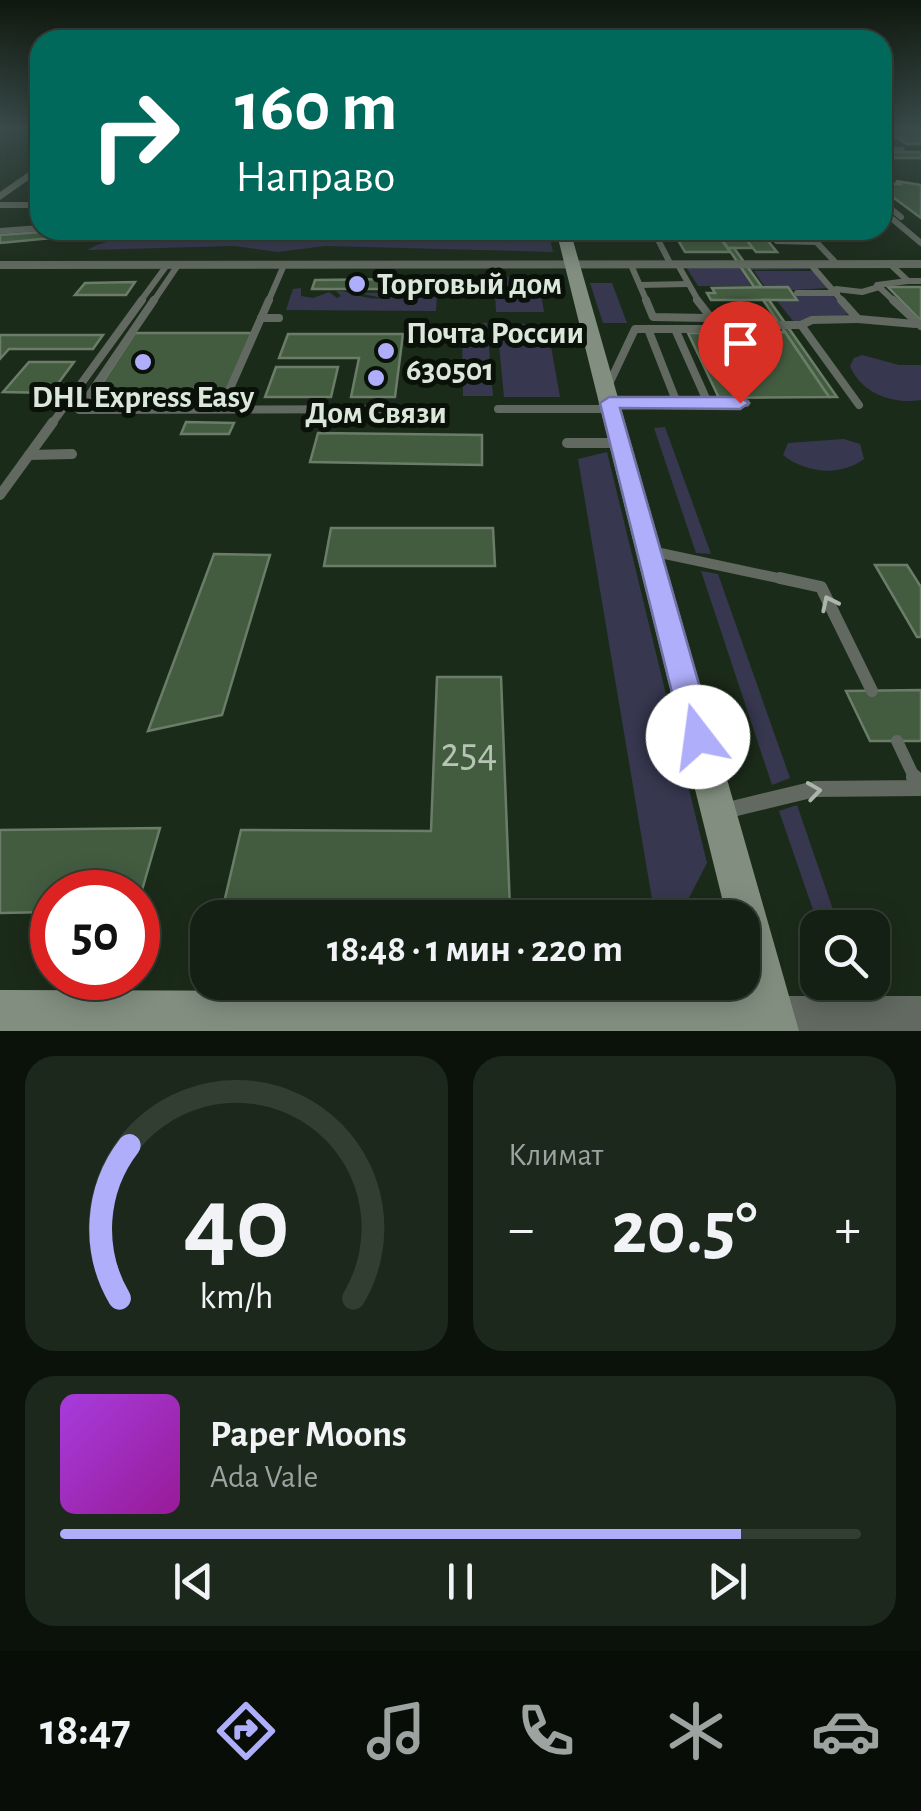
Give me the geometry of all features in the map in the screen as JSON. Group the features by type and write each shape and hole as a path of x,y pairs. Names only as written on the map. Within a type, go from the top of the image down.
{"main road":[{"path":"0,1012 415,1022 774,1023 566,240"}],"street":[{"path":"0,197 27,177"},
{"path":"0,265 631,265 713,259 921,264"},
{"path":"774,1023 921,1014"}],"lane":[{"path":"0,205 30,204"},
{"path":"892,222 921,244"},
{"path":"0,231 30,229"},
{"path":"659,240 712,319"},
{"path":"777,242 816,242 837,264"},
{"path":"221,409 284,264"},
{"path":"811,264 858,318"},
{"path":"890,264 908,282"},
{"path":"172,265 79,410 416,409"},
{"path":"0,495 172,265"},
{"path":"631,265 653,316 761,320 771,325 858,318 918,326"},
{"path":"797,293 862,292 882,282 920,282"},
{"path":"640,285 688,284"},
{"path":"878,286 918,326"},
{"path":"261,318 280,318"},
{"path":"801,325 859,405"},
{"path":"609,401 635,329 702,329"},
{"path":"648,329 677,403"},
{"path":"675,329 708,403"},
{"path":"498,409 609,401 746,403"},
{"path":"568,444 620,443"},
{"path":"30,455 72,454"},
{"path":"648,551 821,587 872,691"},
{"path":"718,812 815,789 920,790 896,741"}],"shaded area":[{"path":"116,240 550,240 553,252 325,246 278,252 234,246 88,250"},
{"path":"686,267 812,269 742,270 751,286 698,286"},
{"path":"754,271 815,271 829,288 792,290 788,286 764,286"},
{"path":"411,276 438,276 436,311 286,310 293,289 301,288 301,296 313,298 329,292 337,298 341,296 336,291 376,299 382,298 359,293 404,292 394,297 401,298 410,291"},
{"path":"494,277 538,277 544,312 496,312"},
{"path":"590,283 612,283 627,323 603,323"},
{"path":"795,295 833,296 849,314 794,322 777,301 797,300"},
{"path":"462,323 487,323 493,396 463,396"},
{"path":"497,324 547,324 560,397 504,397"},
{"path":"862,355 899,365 921,365 921,400 889,399 870,390 850,366 854,358"},
{"path":"665,427 711,554 696,553 654,428"},
{"path":"844,439 860,444 864,459 844,468 823,470 802,466 783,455 788,443"},
{"path":"607,452 707,863 688,900 652,900 578,459"},
{"path":"701,571 718,574 790,778 772,785"},
{"path":"797,805 833,910 813,910 779,811"}],"building":[{"path":"896,181 921,185 921,218 892,196 892,184 900,184"},
{"path":"30,233 31,240 0,243 0,235"},
{"path":"678,240 722,240 730,252 685,252"},
{"path":"722,240 747,240 753,248 728,248"},
{"path":"747,240 767,240 777,252 756,252"},
{"path":"728,248 734,248 762,287 754,287"},
{"name":"Торговый дом","path":"401,279 400,289 312,289 315,280"},
{"path":"135,282 126,295 75,295 85,283"},
{"path":"788,287 797,300 711,300 707,293 715,293 712,288"},
{"path":"888,287 921,287 921,321"},
{"path":"763,300 769,300 837,397 829,397"},
{"path":"785,332 829,397 719,398 688,333"},
{"path":"135,333 253,333 225,398 92,398"},
{"name":"Дом Связи","path":"288,334 403,334 395,397 351,397 359,358 279,358"},
{"path":"0,335 103,335 93,349 9,349 0,359"},
{"path":"29,362 74,362 51,393 3,392"},
{"path":"276,367 338,367 331,397 265,397"},
{"path":"186,422 234,423 229,434 181,434"},
{"path":"318,433 482,435 482,465 310,462"},
{"path":"331,528 493,528 495,566 324,566"},
{"path":"214,554 270,555 222,715 148,731"},
{"path":"875,565 907,565 921,587 921,637 917,637"},
{"path":"437,677 501,677 510,900 225,900 241,830 431,831"},
{"path":"921,690 921,741 870,741 846,691"},
{"path":"160,828 148,870 30,870 30,912 0,913 0,830"}],"place":[{"name":"Торговый дом","path":"357,284"},
{"name":"Почта России 630501","path":"386,351"},
{"name":"DHL Express Easy","path":"143,362"},
{"name":"Дом Связи","path":"376,378"}],"route":[{"path":"698,737 609,403 740,403"}]}
